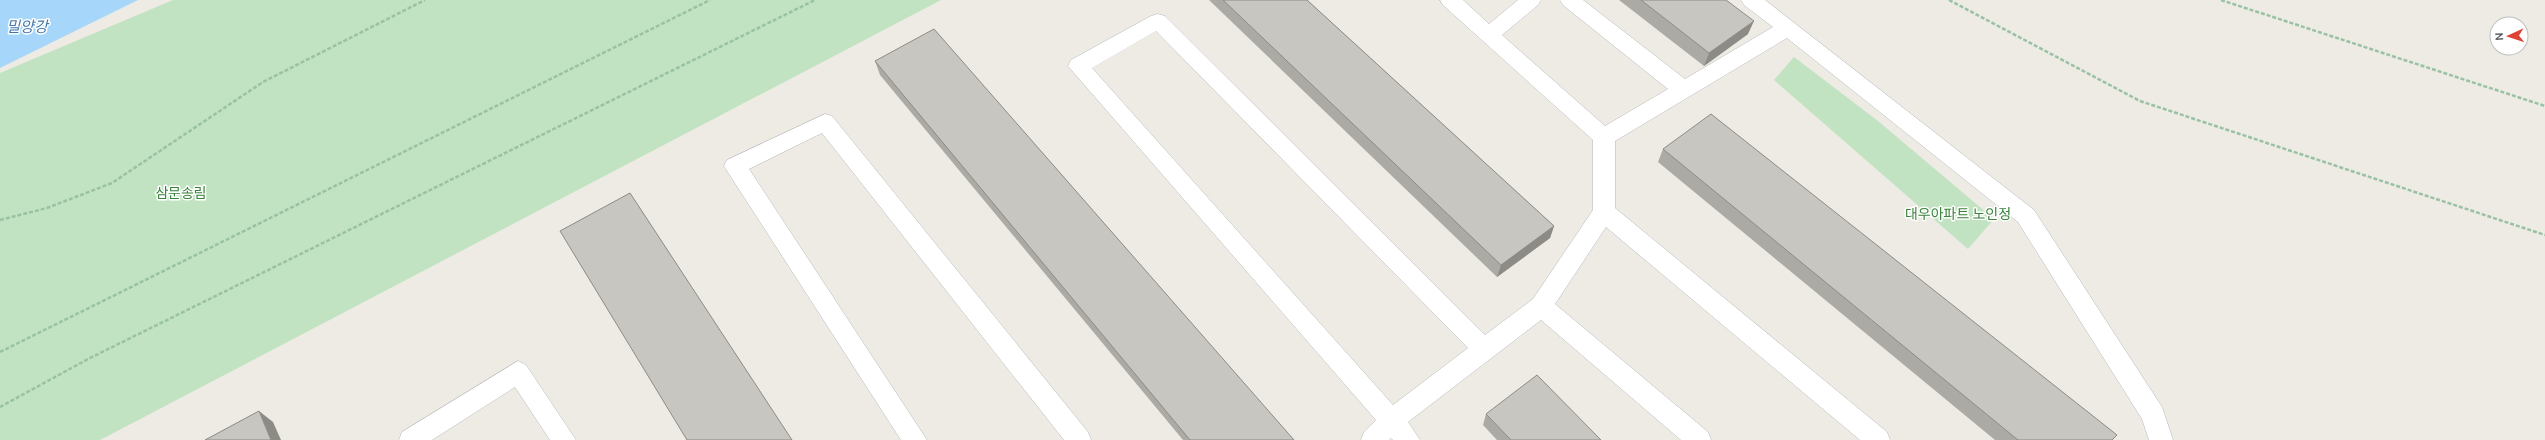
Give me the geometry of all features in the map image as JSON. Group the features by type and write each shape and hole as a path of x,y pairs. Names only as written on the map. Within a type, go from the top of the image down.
{"lane":[{"path":"1373,440 1391,420 1541,306 1604,212 1604,137 1450,0"},
{"path":"1489,35 1531,0"},
{"path":"1570,0 1684,90"},
{"path":"1751,0 2026,216 2153,415 2161,440"},
{"path":"1408,440 1078,66 1158,21 1484,349"},
{"path":"1604,137 1788,28"},
{"path":"915,440 735,166 824,122 1079,440"},
{"path":"1604,212 1878,440"},
{"path":"1541,306 1699,440"},
{"path":"411,440 518,372 564,440"}],"path":[{"path":"0,220 47,208 112,183 263,82 425,0"},
{"path":"0,352 710,0"},
{"path":"0,407 95,355 815,0"},
{"path":"1949,0 2140,100 2545,235"},
{"path":"2221,0 2545,106"}],"green space":[{"name":"삼문송림","path":"173,0 941,0 100,440 0,440 0,73"},
{"name":"대우아파트 노인정","path":"1794,57 1878,121 1994,219 1968,249 1774,80"}],"water":[{"name":"밀양강","path":"0,0 138,0 0,68"}],"building":[{"path":"1223,0 1307,0 1554,226 1501,265"},
{"path":"1641,0 1726,0 1754,21 1709,53"},
{"path":"934,29 1294,440 1190,440 875,61"},
{"path":"1711,114 2117,435 2112,440 2018,440 1663,149"},
{"path":"630,193 792,440 687,440 560,231"},
{"path":"1537,375 1601,440 1511,440 1486,414"},
{"path":"259,411 271,440 205,440"}]}
